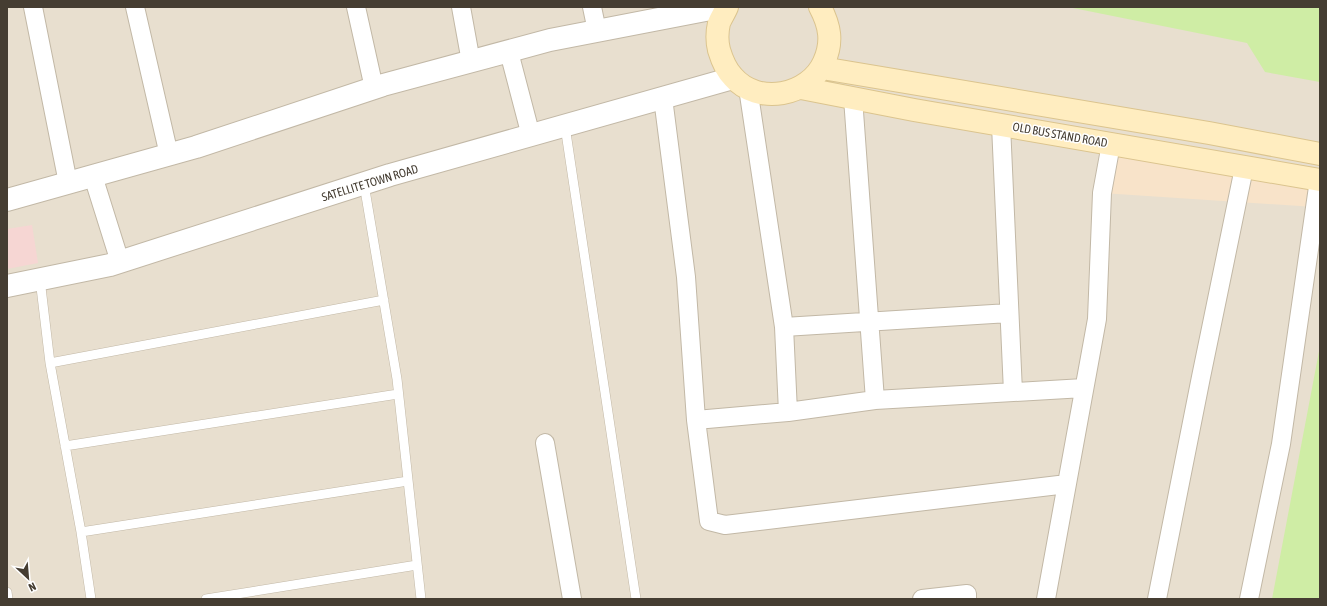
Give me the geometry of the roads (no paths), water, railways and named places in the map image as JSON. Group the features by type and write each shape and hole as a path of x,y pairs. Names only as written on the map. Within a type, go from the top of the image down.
{"main road":[{"path":"716,8 720,23 718,43 722,62 740,83 765,94 784,94 801,88 822,68 828,53 830,36 827,20 820,7"},
{"path":"822,68 1209,133 1320,154"},
{"name":"OLD BUS STAND ROAD","path":"801,88 1000,125 1320,180"}],"street":[{"path":"33,7 68,183"},
{"path":"356,7 374,88"},
{"path":"461,7 472,62"},
{"path":"592,7 598,31"},
{"path":"139,8 169,155"},
{"path":"7,200 196,148 374,88 550,40 716,8"},
{"path":"509,52 531,136"},
{"path":"740,83 784,327 788,412"},
{"name":"SATELLITE TOWN ROAD","path":"7,286 110,265 390,175 663,98 740,83"},
{"path":"663,98 686,277 696,420 709,521 725,525 1067,484"},
{"path":"853,98 868,322 875,400"},
{"path":"1000,125 1013,392"},
{"path":"1046,599 1097,319 1102,193 1111,144"},
{"path":"1157,599 1200,377 1244,168"},
{"path":"93,176 120,262"},
{"path":"1249,599 1281,444 1320,180"},
{"path":"784,327 1008,313"},
{"path":"696,420 788,412 875,400 1084,388"},
{"path":"545,443 572,599"},
{"path":"922,599 967,597"}],"lane":[{"path":"565,126 636,599"},
{"path":"364,184 384,300 398,394 421,599"},
{"path":"40,279 50,363 81,532 91,599"},
{"path":"50,363 384,300"},
{"path":"65,446 398,394"},
{"path":"81,532 408,481"},
{"path":"206,599 417,565"},
{"path":"7,592 8,599"}]}
